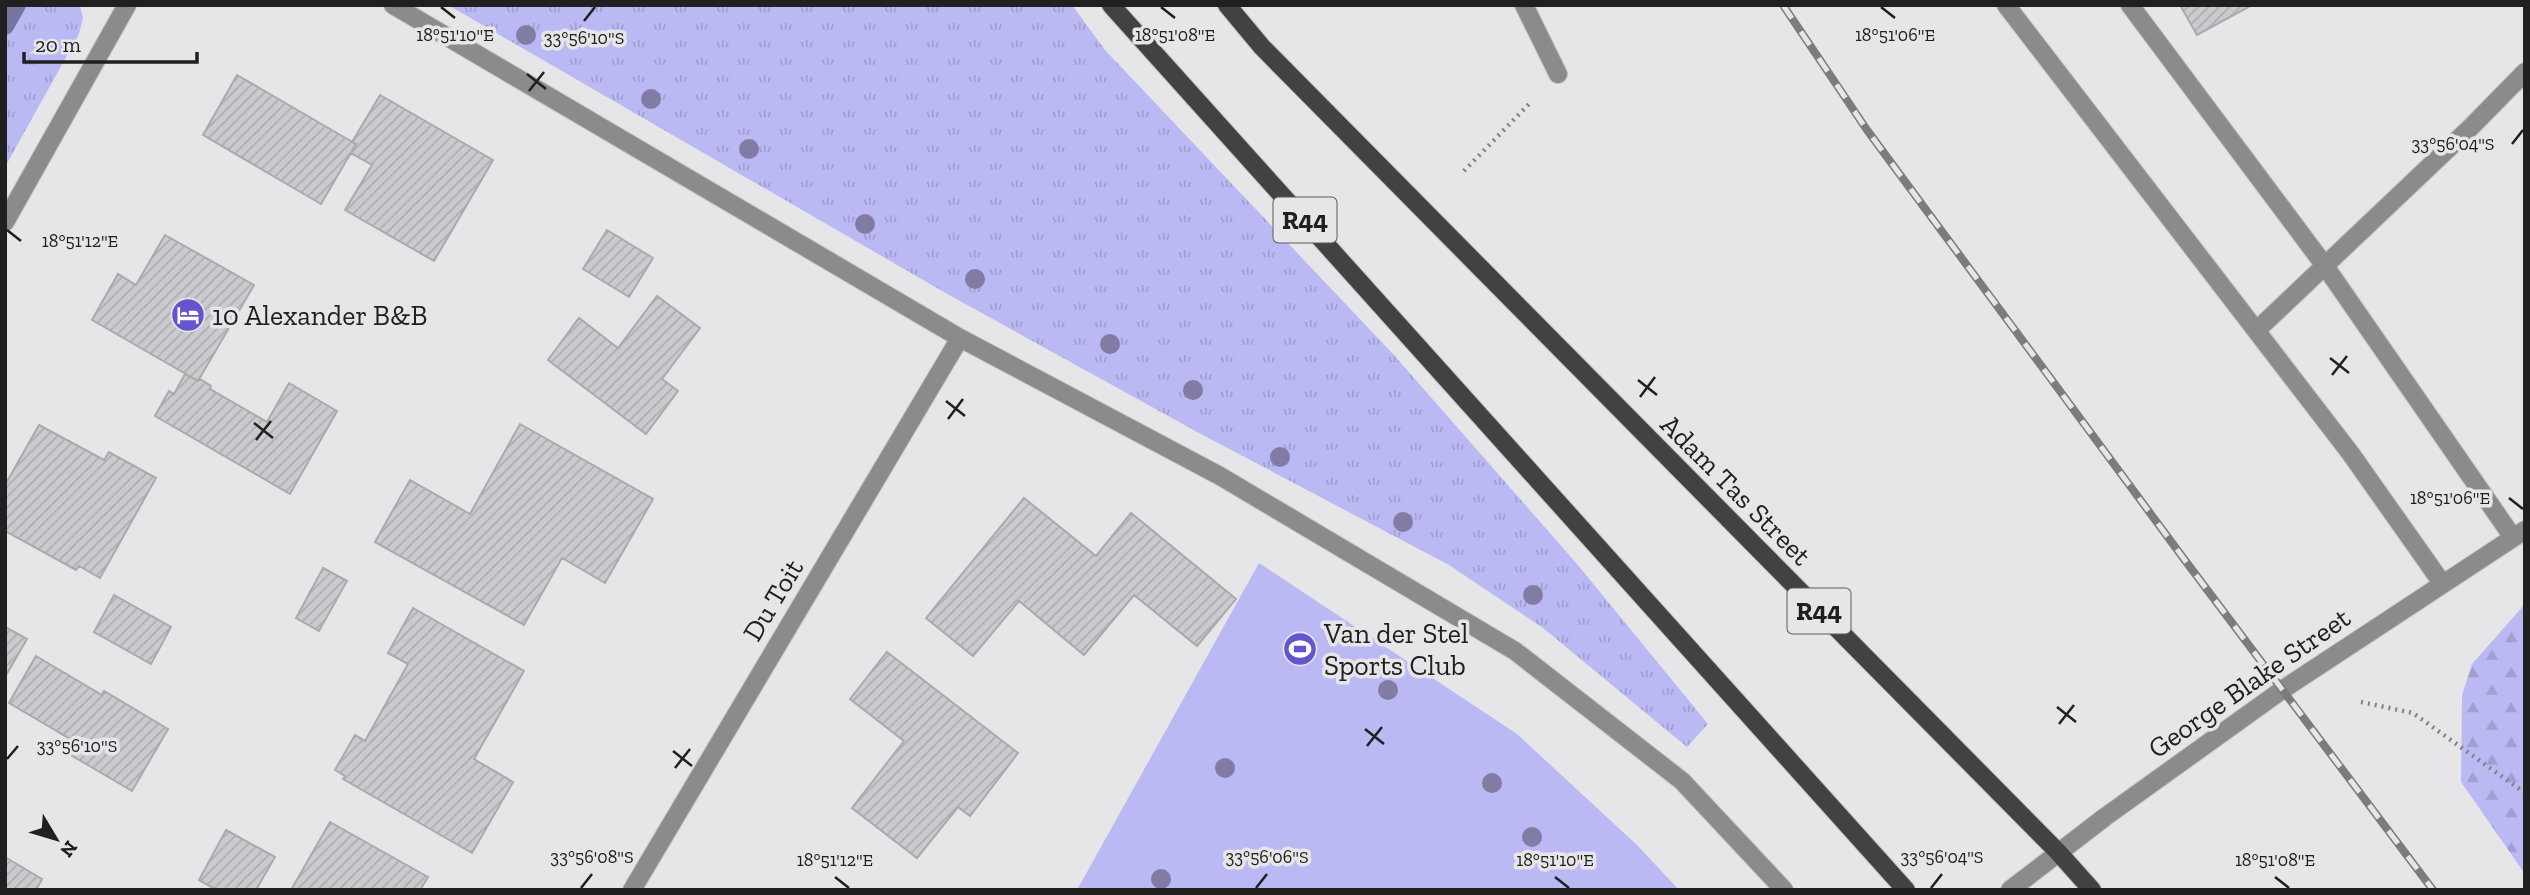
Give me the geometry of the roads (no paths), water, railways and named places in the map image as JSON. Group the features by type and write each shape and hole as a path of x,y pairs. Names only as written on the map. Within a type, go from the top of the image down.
{"main road":[{"name":"R44","path":"1111,5 1906,890"},
{"name":"Adam Tas Street","path":"1227,5 1262,47 2058,852 2092,890"}],"street":[{"path":"5,222 127,5"},
{"path":"393,5 960,338 1220,476 1515,651 1682,781 1784,890"},
{"path":"1524,5 1558,74"},
{"path":"2006,5 2351,454 2442,583"},
{"path":"2130,5 2325,265 2519,533"},
{"path":"2257,330 2472,127 2525,72"},
{"name":"Du Toit","path":"632,890 960,338"},
{"name":"George Blake Street","path":"2010,890 2058,852 2282,690 2519,533"}],"waterway":[{"path":"5,26 17,5"}],"railway":[{"path":"1783,5 1867,130 2433,890"}],"place":[{"name":"10 Alexander B&B","path":"188,315"},
{"name":"Van der Stel Sports Club","path":"1300,649"}]}
